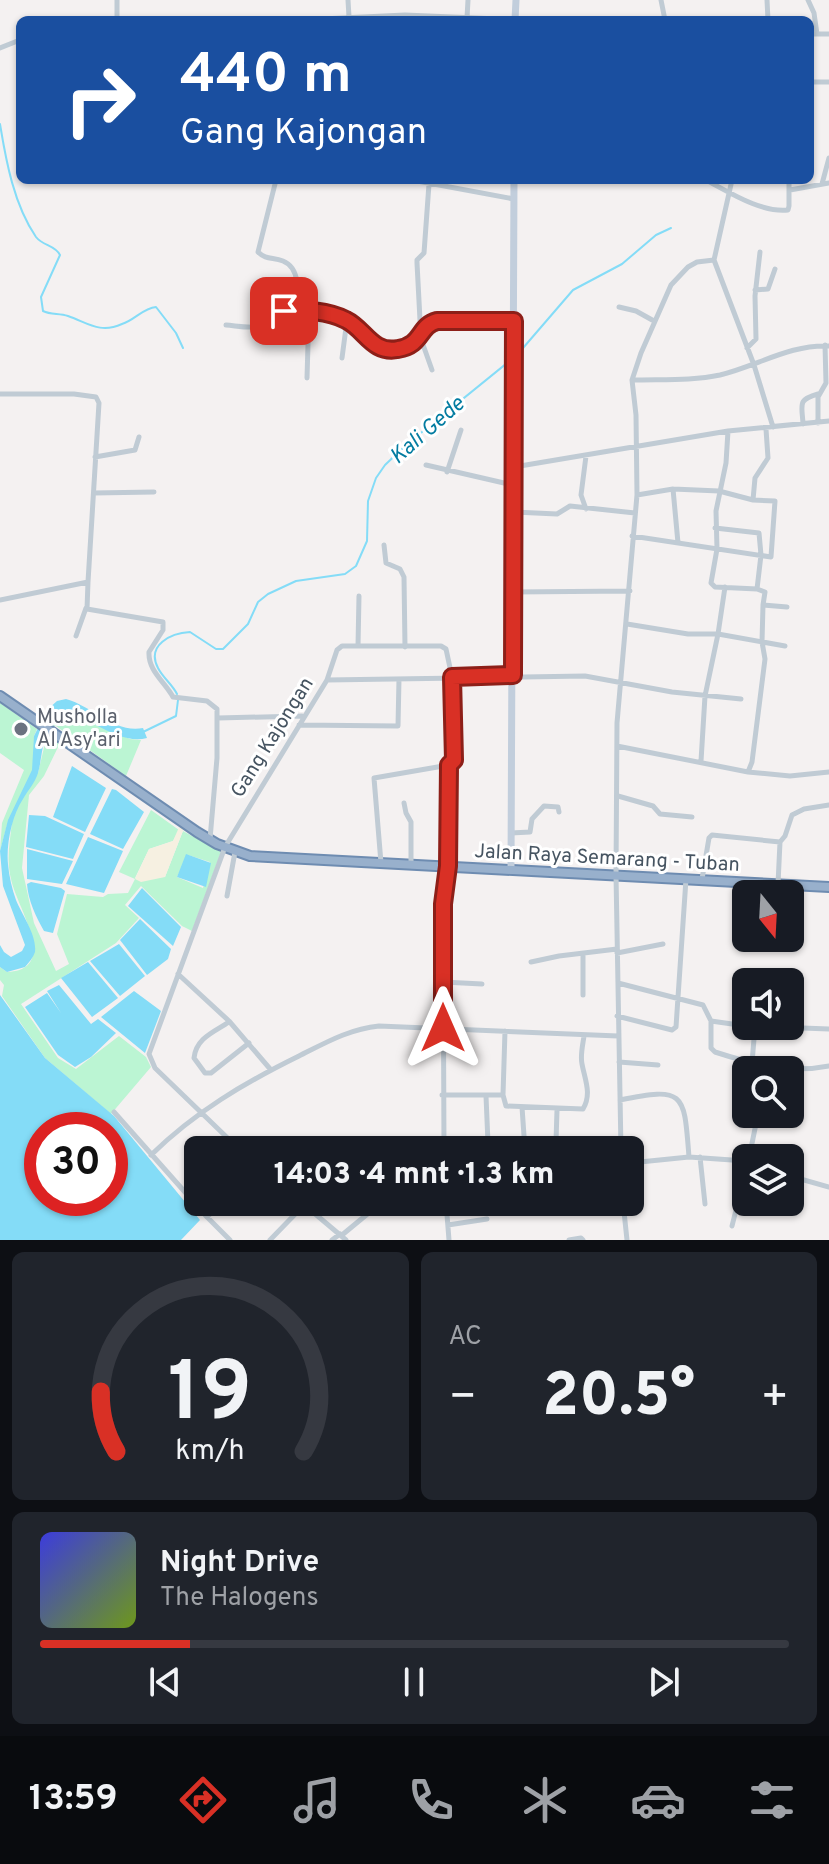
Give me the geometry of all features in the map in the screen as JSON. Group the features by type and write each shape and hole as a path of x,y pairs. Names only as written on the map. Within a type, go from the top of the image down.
{"highway":[{"name":"Jalan Raya Semarang - Tuban","path":"0,696 210,840 250,856 732,881"},
{"name":"Jalan Raya Semarang - Tuban","path":"804,886 829,887"}],"main road":[{"path":"511,870 514,184"}],"street":[{"path":"377,16 426,16"},
{"path":"790,190 826,183 829,158"},
{"path":"275,184 258,252 263,257 283,260 290,266 298,284 297,310"},
{"path":"432,370 422,342 417,260 424,253 429,184 514,199"},
{"path":"714,184 781,211 788,210 789,184"},
{"path":"731,184 714,260 754,365 770,428 768,458 755,478 753,500"},
{"path":"747,348 756,339 755,290 760,252"},
{"path":"621,1136 617,1016 617,746 619,682 627,624 637,495 636,415 632,380 662,301 677,275 697,262 714,260"},
{"path":"755,290 768,289 775,269"},
{"path":"619,307 636,311 654,321"},
{"path":"307,378 309,311"},
{"path":"226,325 266,326 281,313 309,311 347,320 374,345 391,350 411,345 429,323 437,321 514,321"},
{"path":"342,358 347,320"},
{"path":"632,380 708,377 754,365 803,347 827,346 826,383 819,394 818,423"},
{"path":"0,394 63,394 96,397 99,403 86,608 76,636"},
{"path":"803,424 804,398 819,394"},
{"path":"514,467 728,431 829,421"},
{"path":"447,472 461,430"},
{"path":"728,431 711,583 715,587 765,592 762,642 766,651 752,762 748,772"},
{"path":"95,457 130,453 137,448 139,437"},
{"path":"586,456 581,495 586,509"},
{"path":"426,465 514,486"},
{"path":"632,536 772,555 776,503 719,491 673,489 637,495"},
{"path":"673,489 678,543"},
{"path":"94,493 154,492"},
{"path":"514,512 557,514 570,506 635,513"},
{"path":"715,528 757,532 761,555 757,589"},
{"path":"384,545 386,563 400,569 404,577 405,647"},
{"path":"0,600 88,582"},
{"path":"701,761 705,696 725,587"},
{"path":"513,592 630,591"},
{"path":"358,646 359,596"},
{"path":"763,605 787,607"},
{"path":"86,608 163,622 165,627 153,644 149,660 152,669 173,698 211,702 217,709 210,840"},
{"path":"627,624 688,634 718,634 785,646"},
{"path":"327,680 337,650 342,646 444,647 452,677 454,760 449,765 374,778 381,863"},
{"name":"Gang Kajongan","path":"200,1112 155,1068 149,1057 225,847 327,680 585,676 741,699"},
{"path":"299,725 398,726 399,679"},
{"path":"218,718 303,716"},
{"path":"617,746 748,772 790,776 829,772"},
{"path":"443,1136 443,894 448,866 449,765"},
{"path":"618,796 653,806 660,814 692,817"},
{"path":"404,803 411,822 411,865"},
{"path":"778,880 780,842 792,815 804,809 829,805"},
{"path":"511,833 530,832 532,819 544,806 558,807 559,812"},
{"path":"702,879 712,835 780,842"},
{"path":"227,896 235,852"},
{"path":"617,1016 675,1029 680,998 686,879"},
{"path":"531,962 663,944"},
{"path":"583,954 583,995"},
{"path":"178,974 229,1021 271,1070"},
{"path":"443,982 482,984"},
{"path":"618,983 703,1005 711,1021 712,1050 732,1056"},
{"path":"229,1021 206,1035 195,1048 194,1058 205,1073 211,1073 249,1043"},
{"path":"711,1021 732,1024"},
{"path":"151,1155 200,1112 271,1070 334,1038 360,1029 379,1026 618,1036"},
{"path":"804,1028 829,1029"},
{"path":"505,1031 504,1106 557,1110 583,1109 586,1106 588,1084 582,1061 584,1036"},
{"path":"619,1062 658,1065"},
{"path":"804,1070 829,1066"},
{"path":"620,1100 651,1093 674,1096 685,1114 689,1157"},
{"path":"442,1095 503,1095"},
{"path":"486,1096 488,1136"},
{"path":"522,1107 524,1136"},
{"path":"556,1136 557,1110"},
{"path":"200,1112 225,1136"},
{"path":"128,1128 230,1240"},
{"path":"644,1162 689,1157 732,1159"},
{"path":"700,1157 705,1204"},
{"path":"804,1180 829,1187"},
{"path":"270,1240 291,1216"},
{"path":"318,1216 343,1236"},
{"path":"332,1240 343,1236 366,1216"},
{"path":"447,1216 449,1240"},
{"path":"624,1216 627,1240"},
{"path":"732,1226 734,1216"},
{"path":"448,1225 487,1219"},
{"path":"569,1240 583,1240"}],"green space":[{"path":"0,703 37,729 34,736 38,773 47,735 60,743 44,776 29,795 22,868 34,923 56,971 69,964 57,934 67,894 103,897 128,893 135,879 119,872 151,810 179,830 173,841 149,849 135,878 165,877 183,831 221,852 192,931 182,926 141,886 125,905 139,918 116,943 21,1004 58,1058 76,1069 119,1036 146,1057 151,1067 113,1112 109,1112 45,1058 2,996 4,985 0,980 0,967 7,972 23,969 31,960 33,949 10,872 12,822 7,825 0,851 2,823 24,770 0,753","holes":["188,855 210,862 203,888 177,877"]},
{"path":"64,711 73,712 130,739 141,740 126,776 56,726 50,725"}],"sand":[{"path":"180,825 184,828 165,877 141,882 135,879 149,849 173,841"}],"water":[{"path":"66,699 122,727 143,728 147,738 123,737 69,712 62,712 51,722 38,773 16,813 8,848 12,887 31,932 35,952 25,967 7,972 0,967 0,945 11,957 22,951 25,945 3,886 0,851 8,820 32,770 34,736 47,710 57,701"},
{"path":"72,766 106,788 85,832 53,817"},
{"path":"112,789 144,812 123,849 90,834"},
{"path":"29,815 45,816 84,834 73,859 26,847"},
{"path":"88,837 123,851 104,893 66,884"},
{"path":"27,849 73,861 62,884 27,879"},
{"path":"186,854 211,863 206,887 177,877"},
{"path":"31,882 65,891 53,933 44,931 35,914 27,884"},
{"path":"142,888 181,927 173,946 128,906"},
{"path":"140,919 171,949 168,959 147,975 120,940"},
{"path":"119,944 145,976 120,996 90,961"},
{"path":"88,962 118,998 92,1017 61,978"},
{"path":"59,985 91,1024 98,1019 116,1033 91,1057 75,1067 58,1055 25,1007 47,993 61,1013 47,991"},
{"path":"134,991 161,1011 145,1053 101,1017"},
{"path":"0,995 45,1058 109,1112 24,1112 24,1216 128,1216 128,1133 184,1201 184,1216 197,1216 200,1220 181,1240 0,1240"}],"waterway":[{"path":"0,124 8,168 22,211 36,237 60,255 41,297 43,311 107,328 156,307 176,333 183,348"},
{"name":"Kali Gede","path":"517,355 573,290 622,264 656,235 671,228"},
{"name":"Kali Gede","path":"177,694 155,660 155,653 162,642 190,632 216,649 223,649 248,624 258,602 268,594 296,581 345,574 356,566 367,541 368,501 376,478 385,465 512,359"},
{"name":"Kali Gede","path":"143,732 176,716 178,700"}],"place":[{"name":"Musholla Al Asy'ari","path":"21,729"}],"route":[{"path":"284,311 309,311 347,320 374,345 391,350 418,341 429,323 437,321 514,321 513,675 452,677 454,760 449,765 448,866 443,904 443,1028"}]}
